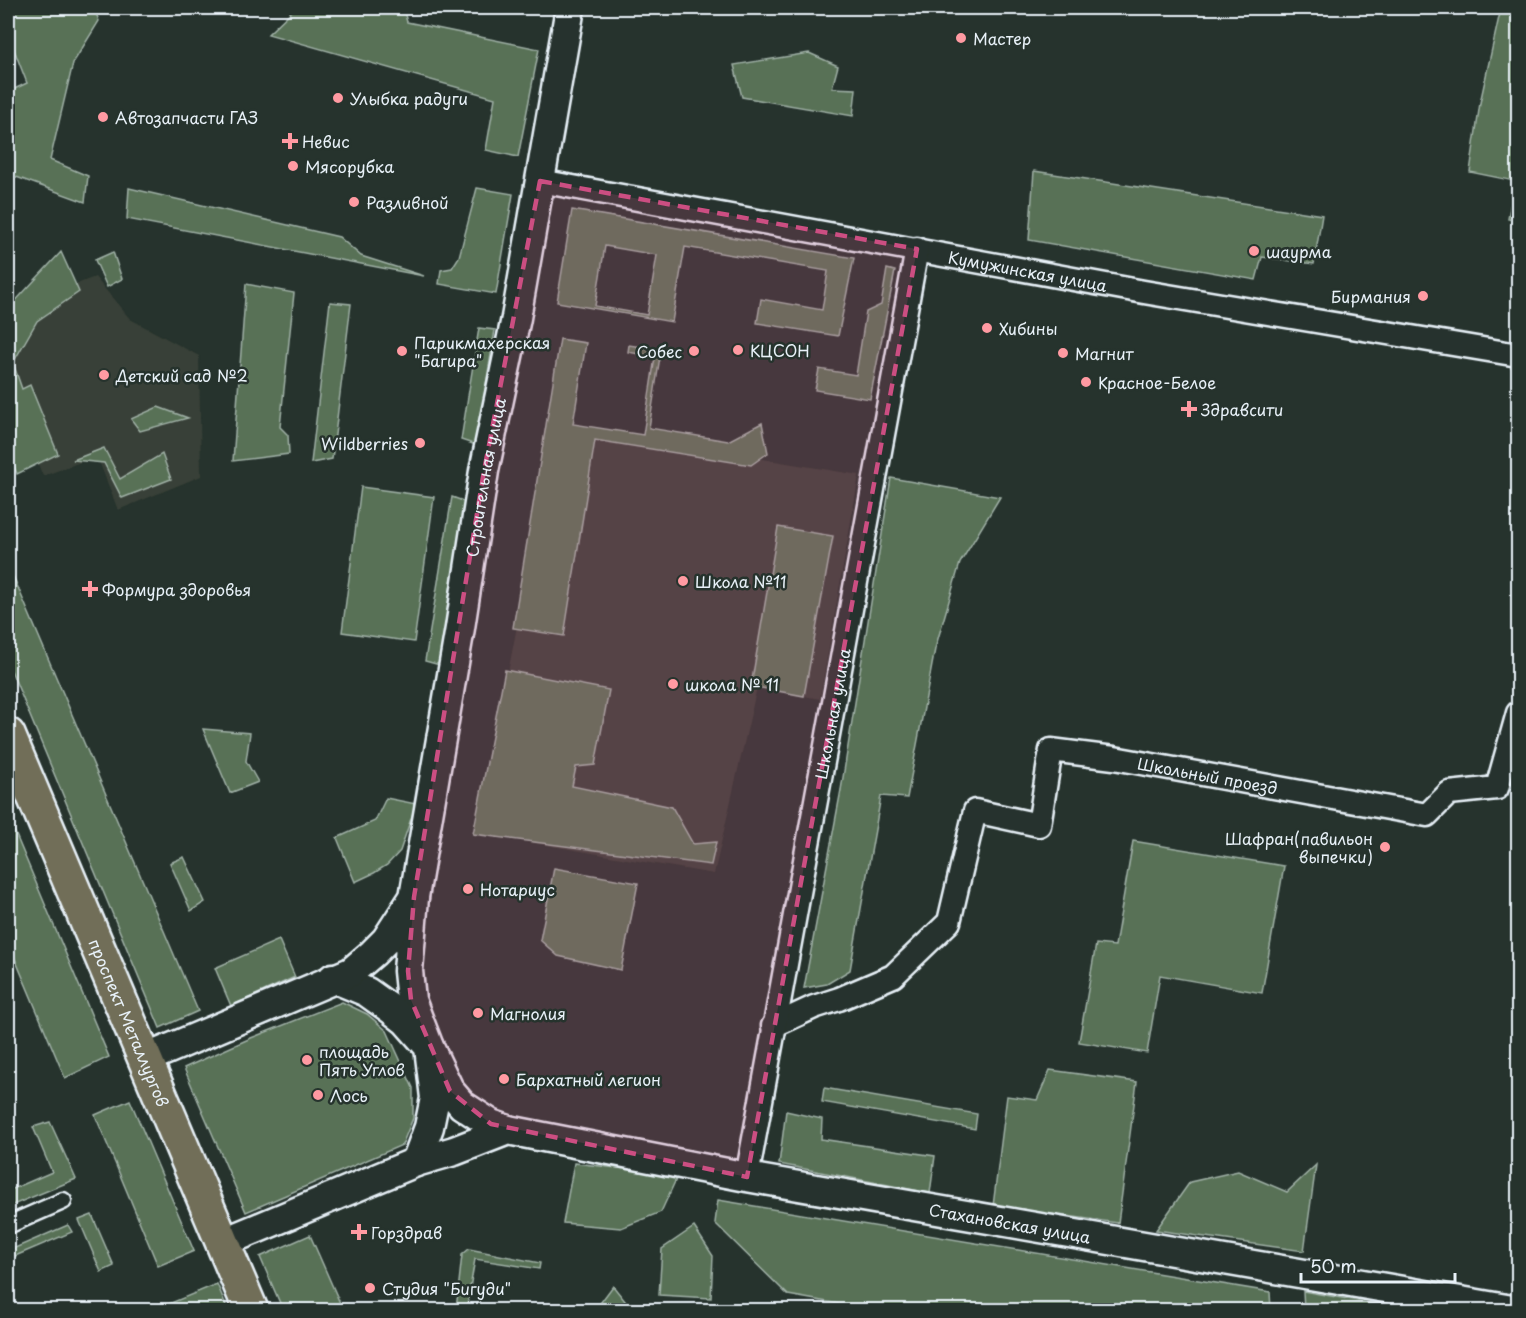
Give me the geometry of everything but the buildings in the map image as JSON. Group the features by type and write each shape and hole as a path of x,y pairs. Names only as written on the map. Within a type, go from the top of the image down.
{"main road":[{"name":"проспект Металлургов","path":"8,735 251,1311"}],"street":[{"name":"Строительная улица","path":"333,978 351,972 374,953 386,940 414,897 459,636 484,471 516,318 570,8"},
{"name":"Кумужинская улица","path":"540,181 1144,292 1518,355"},
{"name":"Школьная улица","path":"747,1177 917,249"},
{"name":"Школьный проезд","path":"773,1026 893,976 949,922 975,811 1039,825 1052,750 1114,758 1427,815 1449,793 1497,788 1518,713"},
{"path":"414,897 409,981 411,1000 429,1047 450,1092 462,1105 491,1124 508,1130"},
{"path":"145,1059 333,978 367,992 388,1007 406,1021 429,1047 435,1098 429,1127 416,1162"},
{"path":"222,1243 416,1162 454,1151 508,1130"},
{"name":"Стахановская улица","path":"508,1130 747,1177 1512,1311"},
{"path":"8,1224 63,1201"}],"highlighted area":[{"path":"540,181 917,249 747,1177 491,1124 450,1091 411,1000 408,971 414,897 484,471"}],"shaded area":[{"name":"Детский сад №2","path":"95,277 130,319 199,356 201,476 118,510 97,456 43,476 8,393 8,338 40,298"},
{"name":"Школа №11","path":"556,425 859,475 820,699 757,687 714,874 477,833"}],"green space":[{"path":"8,8 94,8 99,21 73,63 50,160 88,176 85,202 8,174 8,92 27,83 8,34"},
{"path":"295,8 403,8 407,22 539,49 518,157 486,150 495,98 268,34"},
{"path":"1501,8 1518,8 1518,221 1508,219 1515,181 1470,172 1480,103"},
{"path":"809,53 838,66 832,88 856,89 853,116 742,97 734,65"},
{"path":"1034,171 1322,215 1314,264 1262,257 1256,280 1029,240"},
{"path":"129,188 339,237 361,256 424,276 127,219"},
{"path":"477,188 513,194 496,294 439,284 441,270 452,268 459,257"},
{"path":"572,210 854,258 838,336 757,323 761,299 822,310 828,271 685,247 672,322 557,302","holes":["605,246 657,255 647,315 595,306"]},
{"path":"61,252 79,292 37,321 13,363 22,389 30,385 58,454 17,474 8,451 8,309"},
{"path":"113,252 122,279 107,287 95,260"},
{"path":"887,269 895,271 870,399 815,390 819,369 856,375 866,312 881,305"},
{"path":"246,284 294,293 280,427 288,435 289,454 233,461"},
{"path":"330,302 351,304 332,459 311,463"},
{"path":"479,328 495,330 476,445 461,440"},
{"path":"560,339 586,343 573,424 643,435 655,357 628,352 629,345 661,350 649,428 728,441 762,423 768,453 751,465 595,440 564,636 513,628"},
{"path":"158,407 188,418 140,431 131,419"},
{"path":"104,448 120,479 162,454 171,479 122,498 104,463 73,460"},
{"path":"891,478 1000,497 960,563 935,649 907,798 881,796 850,970 827,984 804,988 841,790"},
{"path":"361,487 434,497 414,642 342,632"},
{"path":"452,497 466,502 440,665 425,661"},
{"path":"778,527 833,536 804,696 751,686"},
{"path":"8,564 198,1011 160,1028 8,663"},
{"path":"505,670 609,690 595,765 576,767 572,786 672,807 693,844 716,842 711,865 473,834"},
{"path":"203,729 250,733 246,761 258,782 230,793"},
{"path":"386,798 416,804 400,851 387,865 355,882 337,838 375,821"},
{"path":"8,816 109,1057 65,1078 8,942"},
{"path":"1133,841 1284,866 1262,993 1160,975 1147,1053 1079,1042 1096,944 1115,946"},
{"path":"184,857 205,902 191,911 170,863"},
{"path":"554,868 638,883 621,970 558,956 540,940"},
{"path":"279,940 295,977 231,1006 215,968"},
{"path":"342,1002 367,1014 387,1031 413,1088 413,1118 402,1145 246,1212 184,1068 251,1038"},
{"path":"1050,1070 1137,1082 1118,1223 993,1206 1007,1096 1037,1100"},
{"path":"824,1088 977,1114 975,1129 822,1102"},
{"path":"130,1100 194,1251 158,1266 95,1115"},
{"path":"786,1111 822,1119 821,1139 935,1156 930,1193 779,1164"},
{"path":"50,1122 76,1179 8,1207 8,1191 52,1172 33,1127"},
{"path":"574,1163 678,1175 661,1212 621,1228 563,1223"},
{"path":"1316,1165 1304,1251 1156,1230 1190,1182 1238,1171 1287,1192"},
{"path":"718,1200 1270,1292 1271,1310 893,1310 788,1295 715,1223"},
{"path":"92,1215 114,1266 101,1272 79,1220"},
{"path":"68,1225 72,1232 8,1259 8,1251"},
{"path":"694,1227 713,1256 711,1298 659,1295 662,1249"},
{"path":"310,1235 343,1310 283,1310 260,1257"},
{"path":"469,1249 540,1263 539,1269 475,1259 467,1305 501,1310 456,1310 462,1255"},
{"path":"217,1284 228,1310 169,1310 166,1305"},
{"path":"613,1286 629,1306 626,1310 595,1310"},
{"path":"1303,1291 1409,1310 1304,1310"}],"place":[{"name":"Мастер","path":"961,38"},
{"name":"Улыбка радуги","path":"338,98"},
{"name":"Автозапчасти ГАЗ","path":"103,117"},
{"name":"Невис","path":"290,141"},
{"name":"Мясорубка","path":"293,166"},
{"name":"Разливной","path":"354,202"},
{"name":"шаурма","path":"1254,251"},
{"name":"Бирмания","path":"1423,296"},
{"name":"Хибины","path":"987,328"},
{"name":"КЦСОН","path":"738,350"},
{"name":"Парикмахерская \"Багира\"","path":"402,351"},
{"name":"Собес","path":"694,351"},
{"name":"Магнит","path":"1063,353"},
{"name":"Детский сад №2","path":"104,375"},
{"name":"Красное-Белое","path":"1086,382"},
{"name":"Здравсити","path":"1189,409"},
{"name":"Wildberries","path":"420,443"},
{"name":"Школа №11","path":"683,581"},
{"name":"Формура здоровья","path":"90,589"},
{"name":"школа № 11","path":"673,684"},
{"name":"Шафран(павильон выпечки)","path":"1385,847"},
{"name":"Нотариус","path":"468,889"},
{"name":"Магнолия","path":"478,1013"},
{"name":"площадь Пять Углов","path":"307,1060"},
{"name":"Бархатный легион","path":"504,1079"},
{"name":"Лось","path":"318,1095"},
{"name":"Горздрав","path":"359,1232"},
{"name":"Студия \"Бигуди\"","path":"370,1288"}]}
